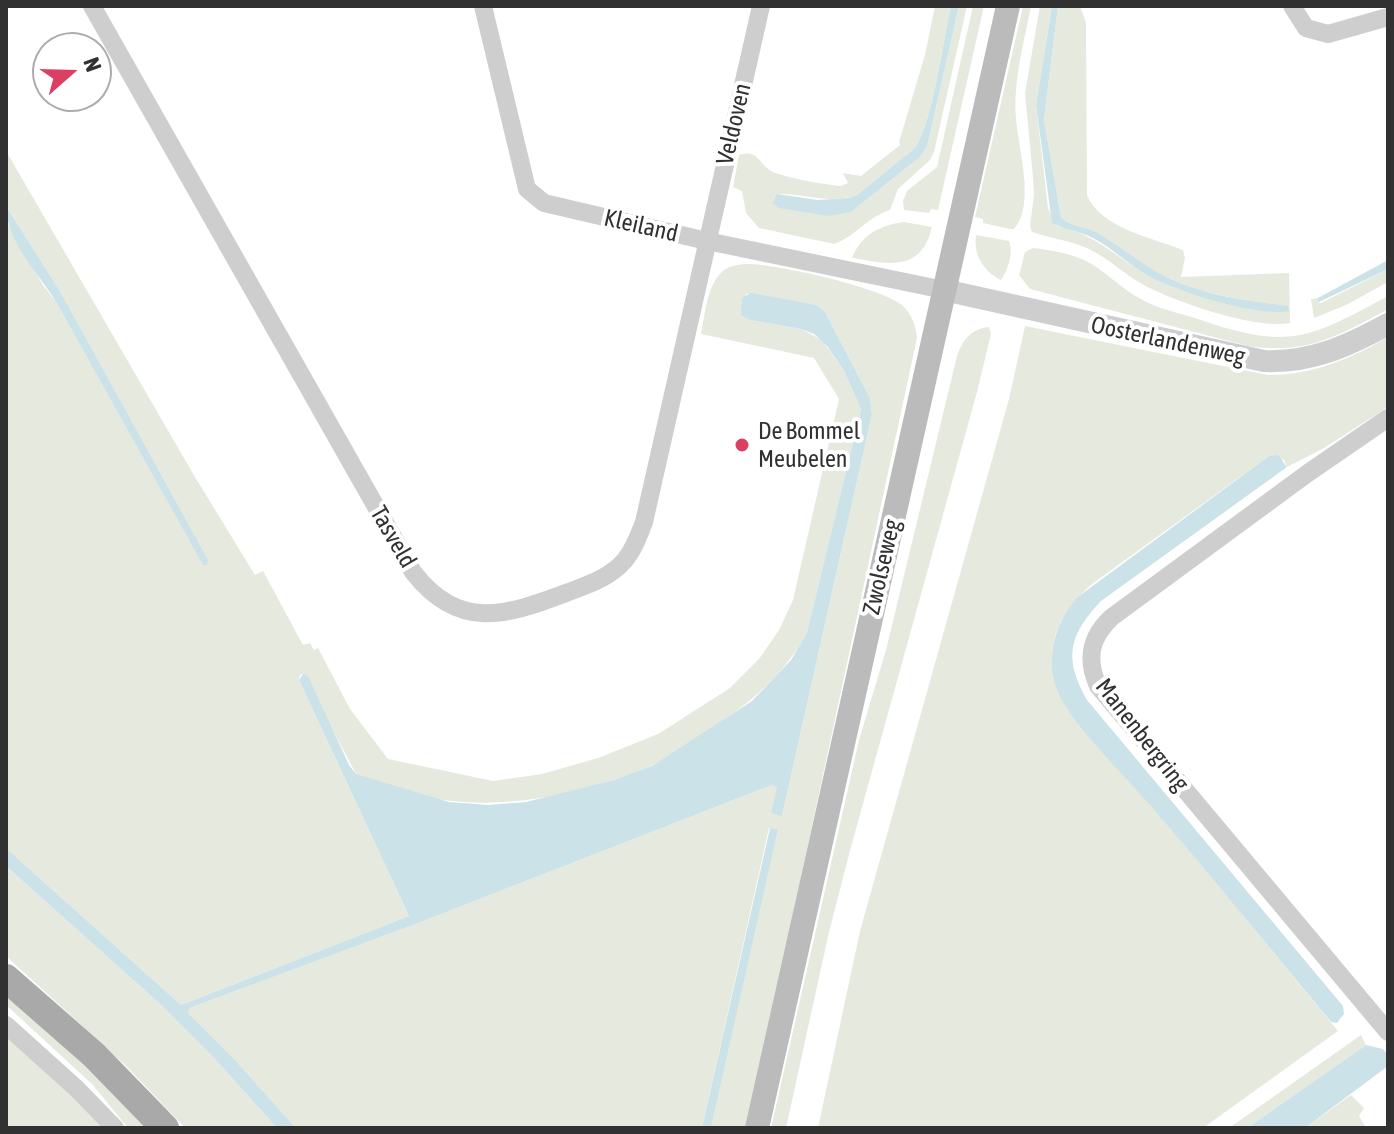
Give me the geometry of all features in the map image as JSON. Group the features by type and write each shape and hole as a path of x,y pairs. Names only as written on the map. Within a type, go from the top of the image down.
{"main road":[{"name":"Zwolseweg","path":"757,1128 1008,6"},
{"path":"6,978 94,1055 165,1128"}],"street":[{"name":"Tasveld","path":"92,6 413,572 448,605 489,615 510,613 598,581 625,561 644,522 707,241"},
{"name":"Kleiland","path":"483,6 527,189 544,203 707,241 944,290"},
{"name":"Veldoven","path":"707,241 761,6"},
{"path":"1292,6 1306,28 1328,34 1388,17"},
{"name":"Oosterlandenweg","path":"944,290 1264,361 1297,361 1315,357 1351,344 1388,324"},
{"name":"Manenbergring","path":"1388,418 1112,617 1094,638 1091,665 1098,686 1388,1032"},
{"path":"6,1025 115,1128"}],"shaded area":[{"path":"935,6 951,6 932,100 915,148 857,195 826,199 777,194 851,212 920,157 927,147 959,6 967,6 930,160 898,189 890,210 834,244 759,228 746,213 742,191 733,187 739,155 750,154 771,171 815,182 841,186 848,183 843,173 861,176 900,145"},
{"path":"973,6 984,6 938,210 931,209 929,213 904,210 907,191 937,167"},
{"path":"1023,6 1031,6 1015,104 1025,191 1020,218 1014,229 1010,229 983,223 983,219 975,217"},
{"path":"1040,6 1052,6 1036,105 1048,208 1057,226 1084,235 1149,276 1178,289 1273,312 1275,305 1212,293 1165,277 1100,234 1061,217 1044,120 1058,6 1080,6 1086,23 1087,195 1094,206 1115,224 1183,250 1185,258 1181,277 1289,273 1290,323 1257,322 1193,306 1142,284 1084,247 1032,232 1034,195 1025,93"},
{"path":"6,151 255,575 263,571 303,645 310,643 314,650 318,648 350,709 388,759 493,781 542,774 598,758 658,734 730,688 759,659 779,630 793,600 839,399 814,358 701,334 713,284 723,271 741,264 761,265 827,278 890,298 908,312 917,338 747,1128 711,1128 777,829 769,828 702,1128 296,1128 188,1013 188,1008 413,925 772,785 777,788 782,816 872,414 870,398 825,312 817,305 746,294 750,320 801,329 822,340 844,371 861,409 807,634 772,680 715,726 663,760 637,772 564,794 504,802 474,802 415,795 356,774 303,674 300,675 299,680 409,916 181,1005 6,848 6,221 56,302 203,564 58,288 6,206"},
{"path":"904,222 932,227 927,242 911,259 890,263 852,258 872,232"},
{"path":"976,235 1009,241 1010,261 1001,280 981,262 976,249"},
{"path":"1033,248 1086,261 1155,306 1254,335 1296,336 1316,331 1388,296 1388,309 1321,341 1287,348 1248,346 1030,289 1019,275 1025,252"},
{"path":"1388,269 1388,282 1314,318 1311,299 1318,298 1317,303 1321,303"},
{"path":"1025,326 1268,375 1316,369 1388,337 1388,407 1324,448 1287,467 1284,460 1269,456 1092,584 1078,597 1059,625 1052,655 1053,671 1066,706 1338,1031 1203,1128 818,1128 860,931 1009,399"},
{"path":"989,327 991,334 977,392 829,932 786,1128 771,1128 859,740 886,650 957,356 968,336"},
{"path":"6,866 159,1003 277,1128 185,1128 127,1067 6,956"},
{"path":"6,985 154,1128 128,1128 92,1084 6,1005"},
{"path":"6,1029 105,1128 6,1128"},
{"path":"1361,1035 1366,1045 1247,1128 1229,1128"},
{"path":"1351,1095 1364,1108 1359,1116 1366,1128 1305,1128"}],"water":[{"path":"951,6 959,6 927,147 920,157 851,212 828,216 779,208 773,203 777,194 818,200 857,195 915,148 932,100"},
{"path":"1052,6 1058,6 1044,120 1061,217 1100,234 1167,278 1200,290 1288,306 1289,311 1238,307 1174,288 1145,274 1093,238 1052,223 1036,105"},
{"path":"6,206 58,288 208,560 207,565 203,565 56,302 17,245 7,219"},
{"path":"1388,260 1388,269 1317,303 1318,298"},
{"path":"751,293 817,305 825,312 870,398 872,414 782,816 771,813 777,788 772,785 413,925 189,1008 188,1013 296,1128 277,1128 159,1003 6,866 6,848 181,1005 409,916 299,680 303,674 308,676 356,774 449,802 488,805 526,802 614,780 652,766 752,701 791,660 807,633 861,409 844,371 827,346 814,334 750,320 741,315 742,298"},
{"path":"1278,455 1287,467 1101,601 1076,636 1072,659 1087,700 1343,1006 1344,1014 1337,1023 1331,1022 1174,833 1075,720 1058,692 1052,666 1058,628 1079,596 1269,456"},
{"path":"770,828 778,829 711,1128 702,1128"},
{"path":"1366,1045 1383,1049 1388,1055 1388,1066 1305,1128 1247,1128"}],"place":[{"name":"De Bommel Meubelen","path":"742,445"}]}
